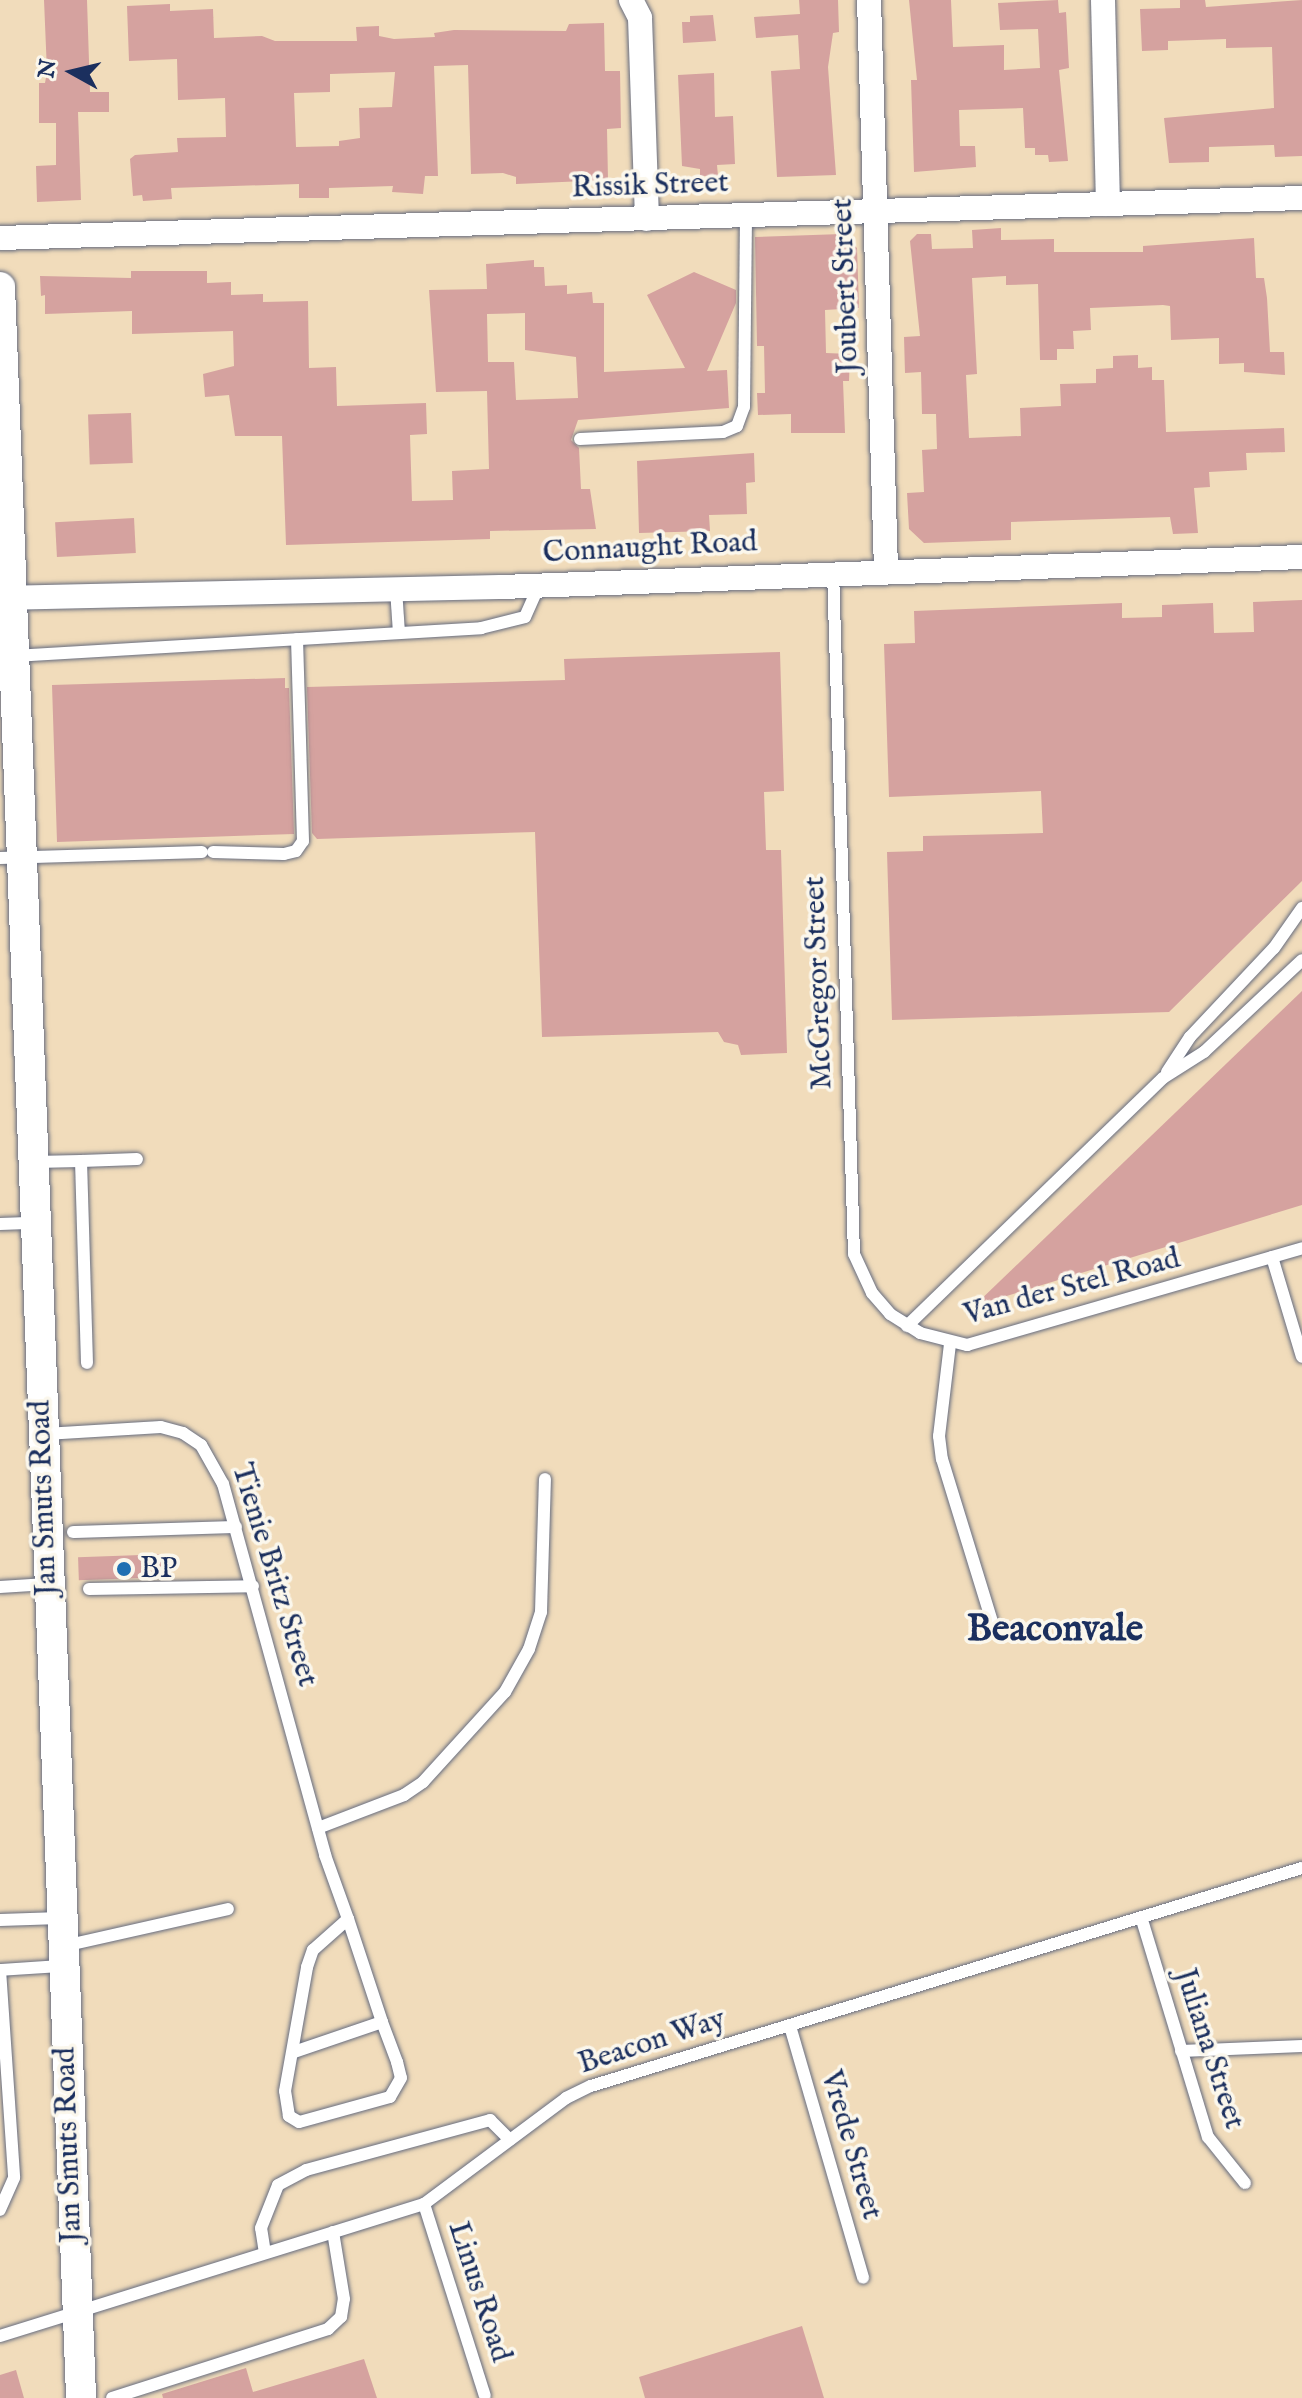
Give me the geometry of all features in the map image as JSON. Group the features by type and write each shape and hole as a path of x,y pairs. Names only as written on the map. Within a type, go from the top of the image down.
{"street":[{"path":"631,0 640,18 647,219"},
{"name":"Joubert Street","path":"869,0 886,570"},
{"path":"1103,0 1108,204"},
{"name":"Rissik Street","path":"0,238 1302,198"},
{"name":"Jan Smuts Road","path":"0,287 6,598 13,656 10,858 34,1223 75,2312 81,2398"},
{"name":"Connaught Road","path":"6,598 539,585 833,571 1302,557"}],"lane":[{"path":"580,439 723,432 741,421 746,216"},
{"name":"McGregor Street","path":"833,571 854,1254 872,1293 907,1326 950,1344"},
{"path":"13,656 399,633 513,623 533,607 539,585"},
{"path":"396,589 399,633"},
{"path":"10,858 208,852 284,854 296,851 303,841 297,639"},
{"path":"1163,1078 1190,1037 1274,948 1302,908"},
{"path":"907,1326 1163,1078 1204,1052 1302,960"},
{"path":"31,1162 137,1159"},
{"path":"81,1161 87,1363"},
{"path":"0,1224 34,1223"},
{"name":"Van der Stel Road","path":"994,1628 942,1459 950,1344 995,1341 1302,1248"},
{"path":"1272,1257 1302,1357"},
{"name":"Tienie Britz Street","path":"41,1434 161,1427 183,1433 215,1462 253,1586 334,1883 401,2078 390,2097 306,2122 293,2120 285,2091 294,2052"},
{"path":"318,1828 368,1811 423,1782 505,1692 529,1649 541,1612 545,1479"},
{"path":"73,1532 236,1527"},
{"path":"0,1587 47,1584"},
{"path":"89,1589 253,1586"},
{"name":"Beacon Way","path":"0,2336 424,2204 582,2089 1142,1920 1302,1868"},
{"path":"0,2210 14,2178 0,1970 61,1944 228,1909"},
{"path":"348,1919 309,1958 294,2052 382,2022"},
{"path":"0,1920 61,1944"},
{"name":"Juliana Street","path":"1142,1920 1212,2147 1245,2183"},
{"name":"Vrede Street","path":"790,2026 863,2278"},
{"path":"1181,2051 1302,2046"},
{"path":"265,2253 261,2228 278,2185 306,2170 490,2120 510,2140"},
{"name":"Linus Road","path":"424,2204 485,2396"},
{"path":"112,2398 328,2329 341,2317 344,2299 333,2232"}],"building":[{"path":"44,0 87,0 90,92 109,92 109,112 78,112 81,200 37,202 36,166 56,165 56,123 39,123 39,83 45,83 47,72"},
{"path":"799,0 838,0 839,32 833,33 828,67 836,175 777,177 771,71 800,69 798,35 756,38 754,17 800,14"},
{"path":"909,0 951,0 953,47 1004,45 1004,70 1040,68 1038,29 1000,30 998,3 1058,0 1059,13 1066,12 1069,68 1059,70 1068,161 1049,162 1048,155 1035,155 1035,148 1025,148 1023,108 959,110 960,146 975,146 976,167 914,172 911,80 917,80"},
{"path":"1180,0 1205,0 1206,7 1302,0 1302,156 1275,157 1274,145 1209,147 1209,162 1169,163 1164,118 1274,108 1272,47 1226,48 1226,39 1168,41 1168,50 1142,51 1140,9 1180,8"},
{"path":"170,4 170,11 213,9 214,38 262,36 275,41 357,41 356,27 379,26 379,36 394,39 435,37 434,33 454,30 566,31 569,24 604,23 605,71 620,71 621,128 607,129 608,180 516,184 516,177 503,173 471,174 468,65 434,66 438,176 425,176 423,194 392,192 393,186 329,188 329,198 299,198 299,184 171,188 172,199 143,201 142,195 133,196 130,159 135,155 178,152 177,138 226,137 225,98 178,100 177,59 129,61 127,6","holes":["395,72 392,107 359,108 360,138 339,141 339,146 296,147 294,93 330,92 330,74"]},
{"path":"713,15 716,41 683,43 682,22 690,22 690,16"},
{"path":"714,73 715,117 733,116 735,164 717,165 718,176 700,176 700,169 682,166 678,75"},
{"path":"1001,228 1001,240 1054,239 1054,252 1143,252 1143,246 1254,238 1256,278 1264,278 1267,298 1270,352 1284,352 1285,375 1244,372 1244,363 1219,364 1219,338 1171,340 1170,306 1163,305 1090,308 1091,330 1073,331 1074,349 1057,349 1057,360 1040,360 1038,284 1006,285 1006,276 972,278 977,374 966,375 969,438 1021,436 1020,408 1061,406 1060,384 1096,383 1096,369 1113,368 1113,356 1138,355 1138,368 1152,367 1152,380 1164,380 1166,432 1284,428 1285,452 1246,453 1247,470 1209,472 1210,487 1194,488 1198,533 1173,534 1170,517 1011,522 1011,540 924,543 909,529 907,493 924,492 922,450 937,449 936,414 922,414 921,372 905,373 904,337 920,336 910,241 917,234 931,234 932,249 973,248 972,230"},
{"path":"842,234 857,248 859,308 825,310 826,353 850,354 849,381 843,381 845,433 791,433 791,414 758,415 757,393 765,393 764,346 757,346 755,237"},
{"path":"534,260 534,267 544,267 545,286 567,285 567,294 592,292 593,303 604,303 604,372 685,368 647,295 694,272 736,290 736,303 707,371 727,370 729,408 578,420 571,440 579,448 581,489 590,489 596,529 490,531 490,539 286,545 282,436 235,436 229,395 205,397 203,374 234,366 233,331 132,334 132,311 45,314 45,295 41,296 40,276 131,278 131,271 207,271 207,283 231,282 231,295 263,294 263,302 308,301 309,368 336,367 337,406 426,403 427,434 410,435 412,501 453,500 452,471 489,469 487,391 436,392 429,290 487,289 486,264","holes":["525,313 525,350 576,357 578,398 516,400 514,362 488,362 487,314"]},
{"path":"131,413 133,463 90,464 88,415"},
{"path":"754,453 755,482 746,483 747,514 709,515 710,531 639,533 637,461"},
{"path":"134,518 136,553 57,557 55,522"},
{"path":"1302,600 1302,881 1169,1012 892,1020 887,852 923,851 923,836 1043,833 1041,791 889,797 884,644 915,643 914,611 1122,603 1122,618 1162,617 1162,605 1213,603 1214,633 1254,632 1253,602"},
{"path":"780,652 784,791 764,792 766,850 781,850 787,1053 741,1055 738,1045 724,1042 718,1032 542,1037 535,832 317,839 312,833 307,687 565,680 564,659"},
{"path":"285,678 285,688 289,688 294,834 57,842 52,685"},
{"path":"1302,991 1302,1205 974,1306"},
{"path":"169,1554 170,1577 79,1580 78,1557"},
{"path":"802,2326 824,2398 645,2398 639,2377"},
{"path":"364,2359 377,2398 163,2398 162,2394 246,2368 253,2392"},
{"path":"16,2370 24,2398 0,2398 0,2375"}],"place":[{"name":"BP","path":"124,1569"}],"district":[{"name":"Beaconvale","path":"1055,1631"}]}
